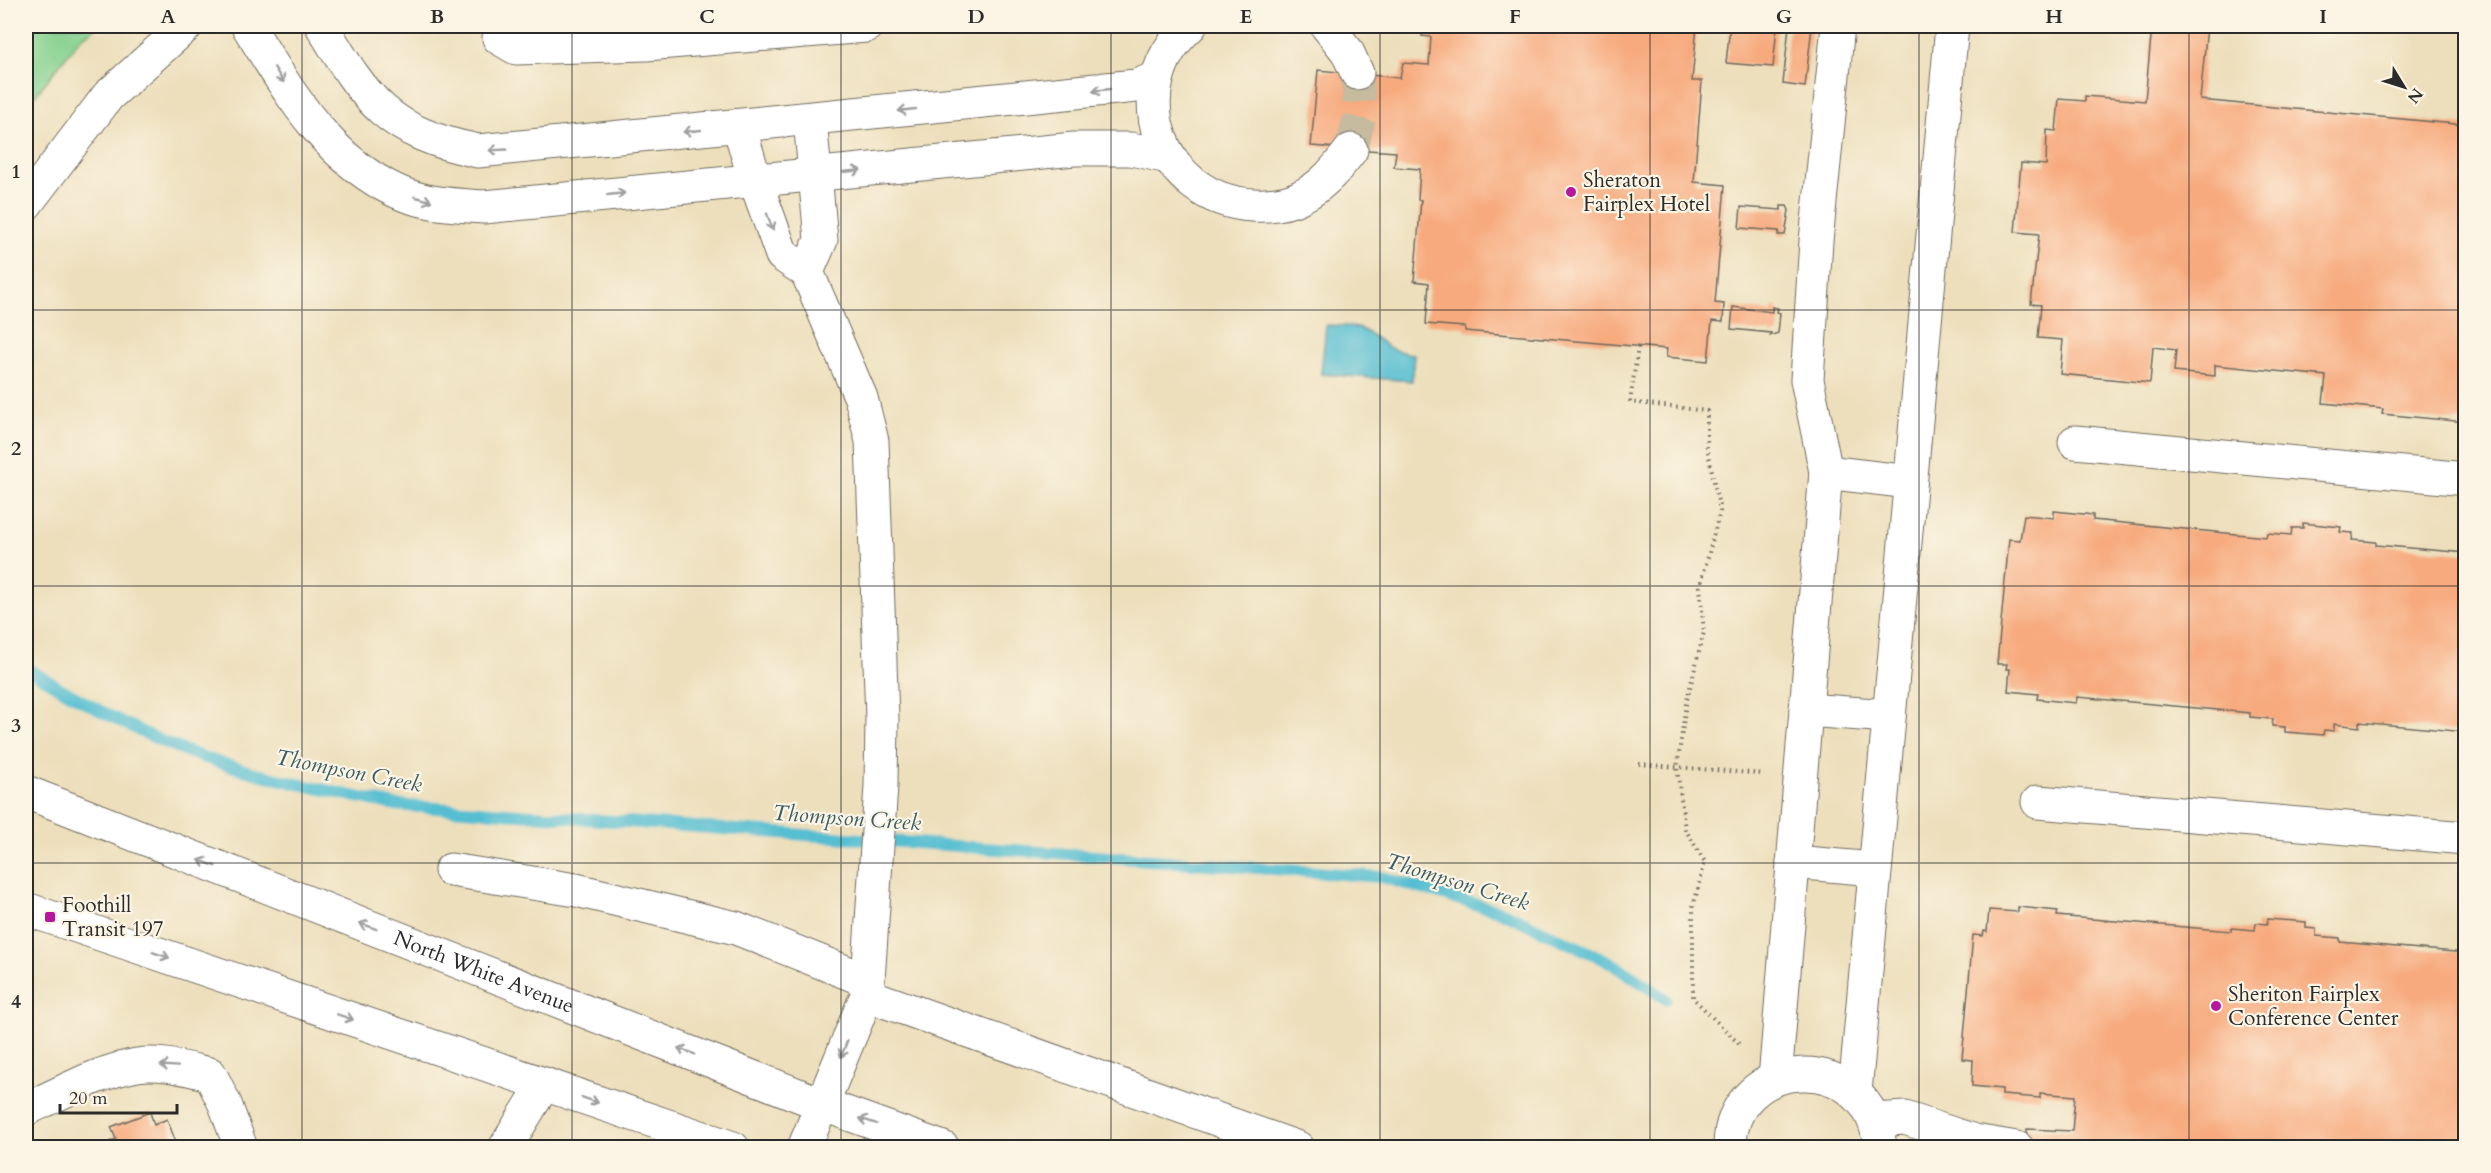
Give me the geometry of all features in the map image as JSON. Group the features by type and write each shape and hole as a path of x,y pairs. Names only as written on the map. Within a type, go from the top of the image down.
{"main road":[{"path":"30,188 108,96 186,26"},
{"path":"248,26 295,102 336,148 363,172 400,193 441,204 484,207 1074,149 1131,149 1169,157"},
{"path":"322,26 348,70 372,101 407,129 443,144 478,151 1136,87 1157,78"},
{"path":"501,26 499,38 516,48 646,44 768,30 866,26"},
{"path":"1190,26 1176,38 1159,68 1153,101 1158,135 1169,157 1174,166 1200,190 1232,204 1267,206 1301,197 1329,177 1351,150"},
{"path":"1327,26 1347,51 1357,74"},
{"path":"1775,1079 1826,472 1807,380 1816,241 1838,26"},
{"path":"1856,1092 1952,26"},
{"path":"807,272 821,240 810,119"},
{"path":"739,126 755,180 782,255 807,272 857,388 873,441 882,718 881,786 867,988 804,1148"},
{"path":"2075,442 2466,479"},
{"path":"1826,472 1910,482"},
{"path":"1806,710 1889,717"},
{"name":"North White Avenue","path":"26,796 821,1104 943,1148"},
{"path":"2038,802 2466,838"},
{"path":"1793,862 1875,869"},
{"path":"450,870 576,890 736,928 867,988 1298,1148"},
{"path":"26,909 733,1148"},
{"path":"26,1109 91,1078 139,1064 179,1067 210,1074 225,1104 241,1148"},
{"path":"1730,1148 1730,1138 1738,1113 1754,1093 1775,1079 1796,1073 1817,1073 1838,1080 1856,1092 1878,1134 1905,1118 1922,1136 1974,1140 2017,1148"},
{"path":"506,1148 544,1084"}],"path":[{"path":"1638,347 1630,402 1707,411 1707,447 1720,511 1700,587 1704,632 1686,704 1677,768 1685,830 1705,862 1693,907 1693,998 1775,1079"},
{"path":"1639,764 1800,777"}],"green space":[{"path":"26,26 98,26 79,40 26,107"}],"water":[{"path":"1326,325 1359,328 1397,351 1414,354 1412,381 1321,374"}],"building":[{"name":"Sheraton Fairplex Hotel","path":"1423,26 1697,26 1692,81 1702,81 1694,182 1725,185 1715,303 1724,304 1723,322 1712,321 1708,361 1666,357 1667,349 1465,331 1465,327 1426,324 1429,283 1414,281 1421,200 1418,200 1420,169 1394,167 1396,152 1311,146 1318,70 1400,78 1403,63 1429,65 1431,37 1422,36"},
{"path":"1730,26 1777,26 1773,67 1726,63"},
{"path":"1789,26 1812,26 1805,87 1783,84"},
{"path":"2152,26 2207,26 2200,100 2466,125 2466,422 2382,414 2383,409 2323,403 2326,376 2215,365 2215,376 2174,372 2176,350 2153,347 2150,383 2060,374 2063,340 2038,338 2041,305 2031,304 2039,234 2015,232 2021,163 2046,165 2047,130 2056,131 2059,99 2085,101 2085,96 2145,101"},
{"path":"1781,206 1787,206 1789,210 1785,235 1778,235 1779,231 1739,228 1741,207 1781,210"},
{"path":"1733,307 1772,312 1772,307 1778,308 1777,312 1780,313 1778,333 1770,336 1771,333 1731,329"},
{"path":"2054,511 2093,515 2093,520 2266,537 2267,533 2291,535 2292,528 2303,528 2303,523 2341,527 2340,532 2353,533 2352,540 2376,542 2376,545 2466,553 2466,732 2359,722 2359,727 2334,724 2334,731 2324,730 2323,735 2285,732 2285,727 2272,726 2273,719 2250,717 2250,713 2077,697 2076,703 2037,699 2038,694 2008,691 2010,669 2006,669 2007,664 1997,664 2009,539 2020,540 2024,515 2054,518"},
{"name":"Sheriton Fairplex Conference Center","path":"2018,907 2058,911 2057,916 2231,931 2231,928 2255,930 2256,923 2267,924 2268,919 2306,922 2306,928 2316,929 2316,936 2340,938 2340,942 2466,953 2466,1148 2026,1148 2027,1129 2072,1131 2075,1096 2040,1093 2040,1098 2002,1095 2002,1089 1972,1086 1973,1060 1962,1059 1973,935 1983,936 1984,931 1987,932 1989,910 2018,912"},
{"path":"150,1112 154,1125 167,1119 178,1148 96,1148 116,1139 111,1127"}],"waterway":[{"name":"Thompson Creek","path":"26,668 122,722 183,750 261,775 395,805 1382,877 1502,912 1610,962 1666,999"}],"tunnel":[{"path":"1351,150 1360,116 1357,73"}],"place":[{"name":"Sheraton Fairplex Hotel","path":"1571,192"},
{"name":"Foothill Transit 197","path":"50,917"},
{"name":"Sheriton Fairplex Conference Center","path":"2216,1006"}]}
